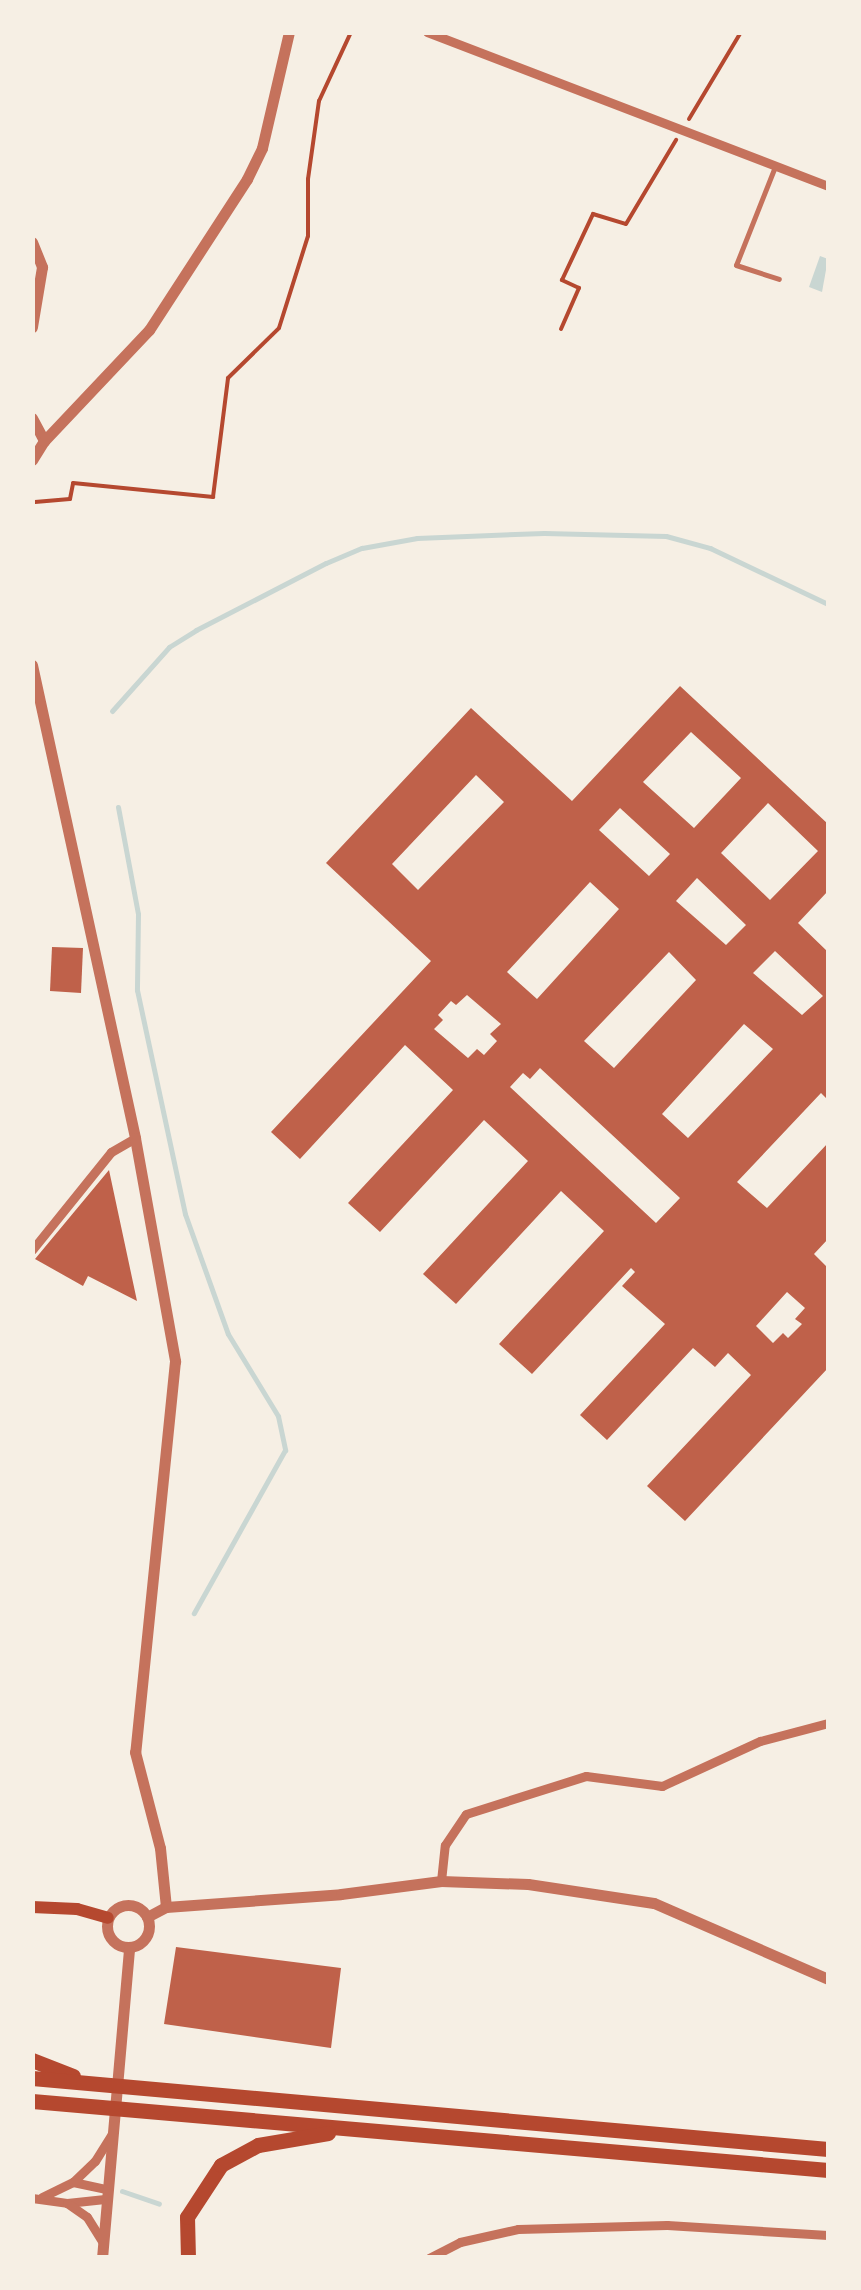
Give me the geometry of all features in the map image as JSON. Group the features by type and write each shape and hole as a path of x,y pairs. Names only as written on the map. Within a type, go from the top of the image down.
{"highway":[{"path":"32,2060 90,2084"},
{"path":"32,2078 828,2148"},
{"path":"32,2101 828,2170"},
{"path":"188,2258 187,2217 221,2165 258,2146 356,2129"}],"main road":[{"path":"32,1907 77,1909 108,1918"}],"street":[{"path":"32,460 44,442 149,330 247,180 262,148 289,32"},
{"path":"427,32 774,169 828,186"},
{"path":"32,242 42,268 32,327"},
{"path":"32,418 44,442"},
{"path":"32,665 135,1138 175,1360 135,1752 160,1848 166,1907"},
{"path":"32,1250 111,1152 135,1138"},
{"path":"441,1880 445,1846 466,1814 586,1776 662,1786 760,1741 828,1722"},
{"path":"147,1917 166,1907 341,1894 441,1880 528,1884 636,1899 677,1912 828,1978"},
{"path":"129,1947 111,1938 108,1918 117,1908 131,1905 147,1917"},
{"path":"129,1947 146,1937 147,1917"},
{"path":"102,2258 129,1947"},
{"path":"37,2198 73,2182 95,2161 111,2135"},
{"path":"73,2182 105,2194"},
{"path":"37,2198 67,2203 105,2194"},
{"path":"67,2203 86,2218 102,2241"},
{"path":"429,2258 460,2242 518,2228 667,2225 828,2235"}],"lane":[{"path":"774,169 736,265 779,279"}],"path":[{"path":"34,502 70,499 73,483 213,498 228,378 279,328 308,236 308,180 319,101 352,32"},
{"path":"561,329 579,288 562,280 592,214 626,224 741,32"}],"shaded area":[{"path":"820,256 828,259 822,292 809,287"}],"building":[{"path":"680,686 828,824 828,891 798,923 828,952 828,1100 821,1093 737,1182 767,1208 828,1143 828,1239 814,1254 828,1268 828,1368 685,1521 647,1486 751,1375 728,1353 715,1367 693,1348 607,1440 580,1415 665,1324 622,1286 635,1272 631,1268 532,1374 499,1344 604,1231 561,1191 456,1304 423,1274 528,1161 484,1120 380,1232 348,1203 453,1090 405,1045 300,1159 271,1132 431,961 326,863 471,708 572,801","holes":["691,732 741,778 694,828 643,782","476,775 504,802 418,890 392,864","768,803 818,851 770,900 721,853","620,808 670,854 649,876 599,830","697,878 746,925 726,945 676,901","590,882 619,909 537,999 507,972","775,951 823,996 802,1015 753,973","669,952 696,980 614,1068 584,1041","467,995 501,1024 490,1034 497,1041 484,1055 477,1049 468,1058 434,1029 443,1020 438,1015 451,1001 456,1005","744,1024 773,1049 688,1138 662,1114","540,1068 680,1198 656,1223 510,1087 523,1073 530,1079","787,1292 805,1308 795,1319 802,1324 788,1338 783,1333 773,1343 756,1326"]},
{"path":"52,947 83,948 81,993 50,991"},
{"path":"109,1170 137,1301 88,1276 83,1286 35,1259"},
{"path":"176,1947 341,1968 331,2048 164,2024"}],"waterway":[{"path":"112,711 169,647 196,630 362,548 417,538 544,533 666,536 710,548 828,604"},
{"path":"118,807 138,914 137,990 185,1214 228,1334 278,1416 285,1450 194,1613"},
{"path":"122,2191 159,2204"}]}
